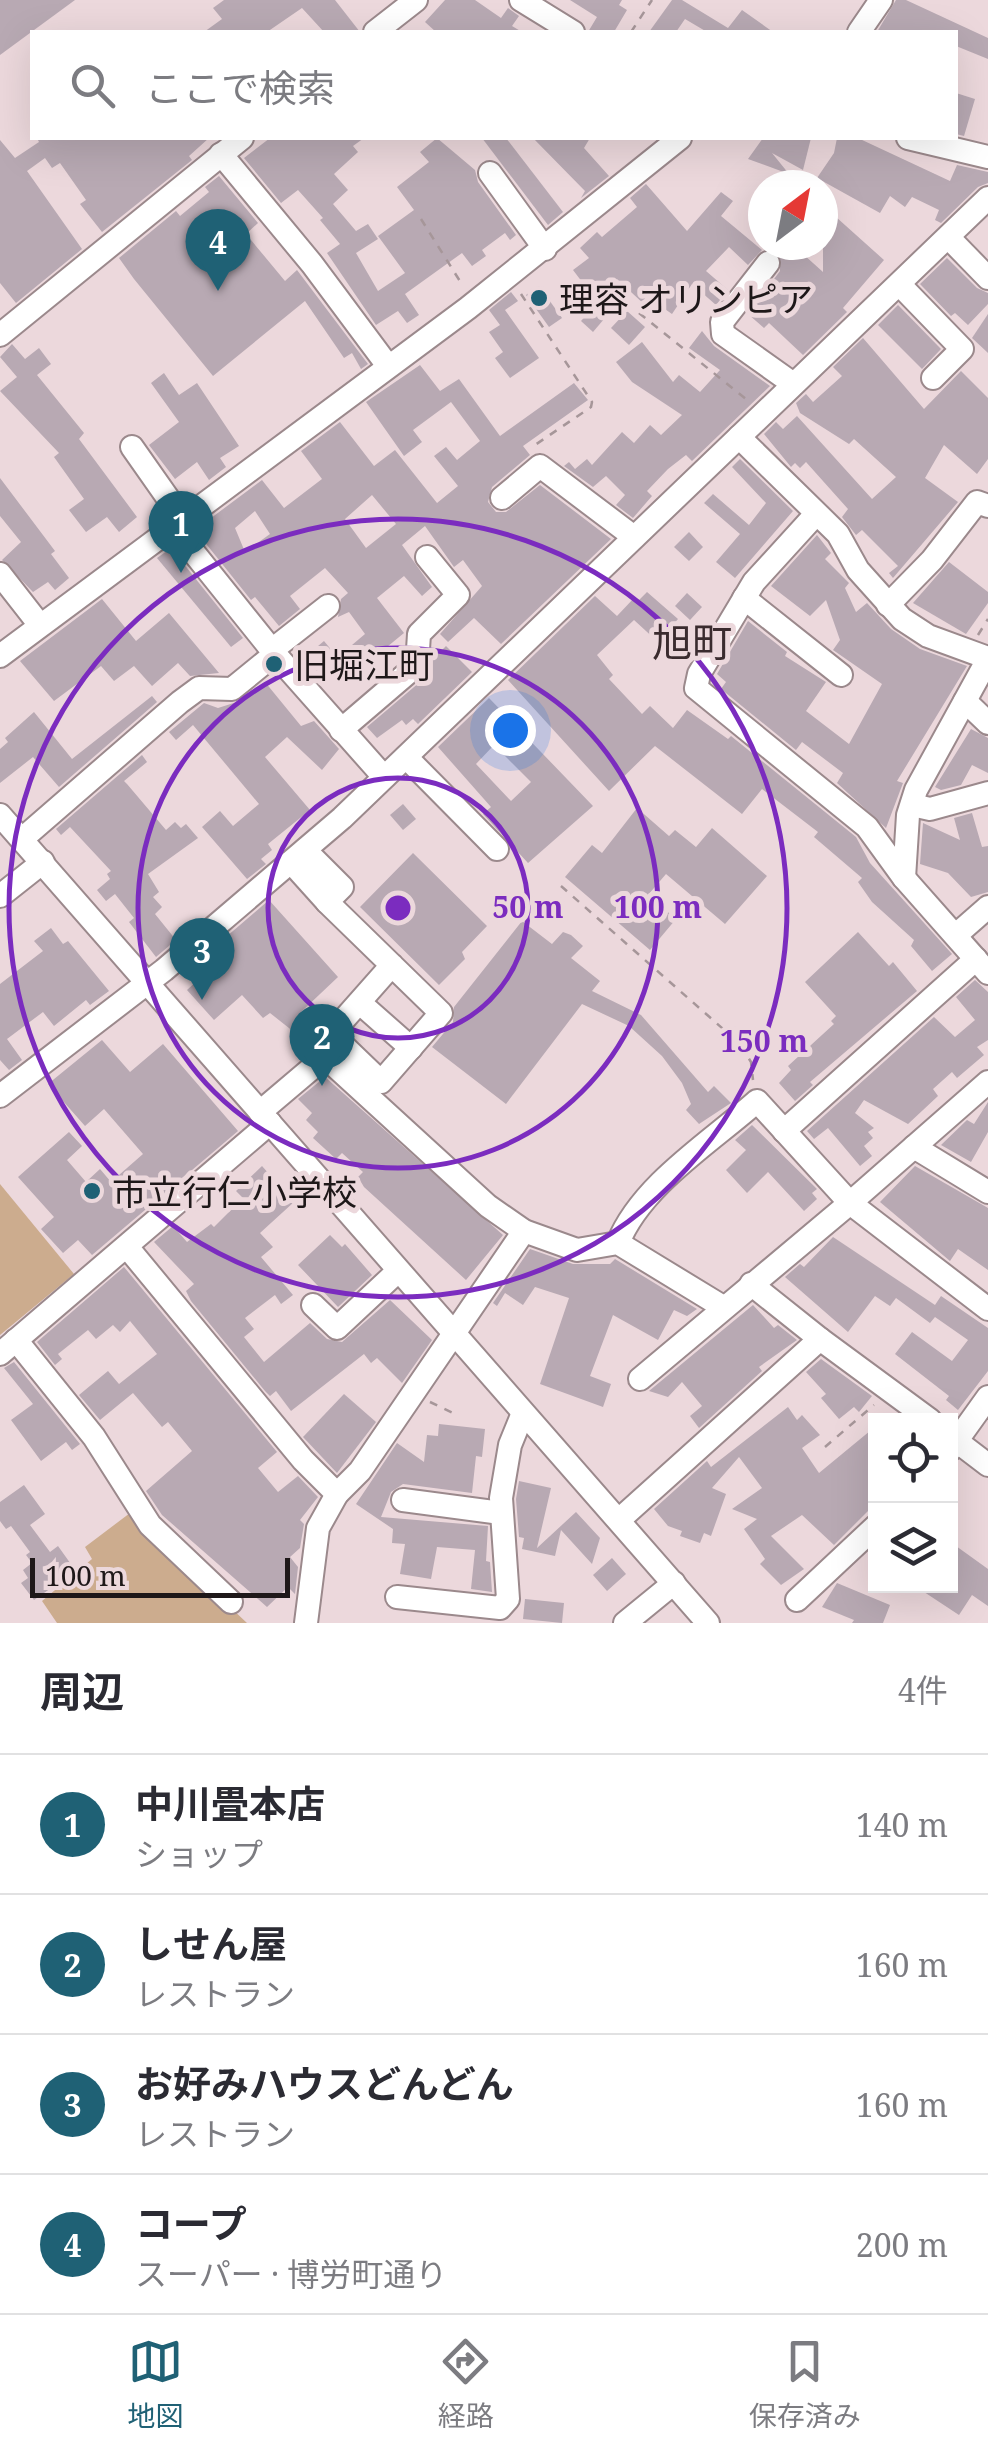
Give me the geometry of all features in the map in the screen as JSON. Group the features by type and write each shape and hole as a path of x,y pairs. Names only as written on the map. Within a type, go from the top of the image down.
{"street":[{"path":"378,30 416,0"},
{"path":"521,0 570,30"},
{"path":"859,30 881,0"},
{"path":"0,335 239,140"},
{"path":"0,656 474,304 678,140"},
{"path":"916,140 988,157"},
{"path":"221,154 312,264 388,366"},
{"path":"490,173 545,248"},
{"path":"0,1096 148,981 298,856 988,198"},
{"path":"949,238 988,278"},
{"path":"768,262 722,322 723,334 792,383"},
{"path":"900,285 962,349 933,378"},
{"path":"739,438 838,534 858,570 888,605 928,636 970,647 988,658 912,804 904,878"},
{"path":"132,447 179,524 273,652 384,777"},
{"path":"502,498 540,466 634,536"},
{"path":"888,605 932,560 977,502 988,506"},
{"path":"784,1131 982,966 904,878 867,827 696,688 699,674 744,598 816,514"},
{"path":"340,730 417,666 419,634 458,595 427,558"},
{"path":"0,574 40,624"},
{"path":"744,598 842,675"},
{"path":"22,839 180,702 199,688 232,689 328,606"},
{"path":"965,702 988,723"},
{"path":"406,756 497,849"},
{"path":"912,804 930,809 988,794"},
{"path":"0,815 708,1623"},
{"path":"298,856 327,902 392,965 441,1013 381,1082 330,1034 392,965"},
{"path":"0,896 43,862"},
{"path":"956,935 988,907"},
{"path":"360,1004 411,1048"},
{"path":"231,1602 150,1525 94,1437 8,1347 128,1248 324,1057 488,1206 524,1230 577,1250 618,1244 723,1307"},
{"path":"640,1379 988,1082"},
{"path":"618,1244 625,1226 660,1186 757,1102 850,1203 988,1309"},
{"path":"914,1147 988,1192"},
{"path":"306,1623 318,1528 337,1494 360,1471 524,1230"},
{"path":"128,1248 304,1460 337,1494"},
{"path":"314,1305 337,1328 398,1271"},
{"path":"751,1284 920,1413"},
{"path":"619,1520 820,1340"},
{"path":"958,1436 988,1396"},
{"path":"397,1596 504,1606 509,1594 501,1513 510,1445 523,1413"},
{"path":"958,1446 988,1465"},
{"path":"403,1500 501,1513"},
{"path":"797,1600 868,1533"},
{"path":"625,1623 674,1584"}],"path":[{"path":"632,30 652,0"},
{"path":"421,219 474,304"},
{"path":"510,276 592,402 592,407 530,449 540,466"},
{"path":"639,313 763,412"},
{"path":"561,886 739,1043 750,1062 757,1102"},
{"path":"826,1447 890,1391"},
{"path":"411,1392 457,1416"}],"shaded area":[{"path":"0,1184 74,1274 0,1335"},
{"path":"130,1513 247,1623 57,1623 42,1601 92,1559 85,1547"}],"building":[{"path":"0,0 75,0 30,30 0,55"},
{"path":"224,0 335,0 358,30 322,30 302,8 270,30 207,30 222,19 213,8"},
{"path":"445,0 475,0 501,18 508,8 519,16 512,26 519,30 434,30 425,22"},
{"path":"570,0 622,0 619,5 627,10 615,30 589,30 597,17"},
{"path":"672,0 682,0 728,28 742,10 770,30 704,30 685,19 677,30 650,30"},
{"path":"896,0 906,0 988,38 988,59 958,47 958,30 878,30"},
{"path":"958,94 975,99 964,136 958,134"},
{"path":"0,140 15,158 39,142 207,140 189,156 192,160 102,232 80,204 86,200 60,163 52,168 45,158 27,171 82,249 16,303 0,283"},
{"path":"267,140 361,140 353,146 358,152 334,174 348,190 333,204 356,231 368,224 378,239 356,253 378,291 405,273 378,236 414,210 397,187 429,162 420,152 435,140 475,170 478,182 516,235 510,240 505,233 482,250 486,256 472,266 462,253 405,294 419,315 407,323 398,311 376,325 327,253 340,244 320,220 323,218 298,190 281,203 244,158"},
{"path":"484,140 508,140 563,212 548,225"},
{"path":"535,140 589,140 584,148 609,176 581,198 585,191"},
{"path":"762,140 810,140 803,170 772,153 786,170 748,159"},
{"path":"837,140 862,140 950,181 957,165 988,172 988,183 978,187 941,223 935,220 939,210 912,197 905,207 890,196 880,213 838,190 838,170 822,170 834,153"},
{"path":"219,176 258,223 246,234 285,281 297,270 368,364 361,369 352,353 344,358 305,301 213,376 134,279 119,258 176,211 180,216 209,192 205,187"},
{"path":"646,184 687,231 721,192 733,201 721,216 748,238 748,260 753,260 748,265 729,247 706,271 728,290 716,305 692,284 672,314 652,300 646,306 617,279 595,299 573,270 589,258 580,248 597,232 602,237 637,207 630,198"},
{"path":"838,219 884,260 843,308 847,312 803,355 769,323 764,328 748,314 780,271 779,260 810,260 823,272 823,260 838,260"},
{"path":"947,258 977,288 988,293 988,304 968,325 955,313 951,316 920,284"},
{"path":"539,286 562,318 549,327 526,295"},
{"path":"511,292 518,301 505,310 539,358 510,378 495,358 503,352 489,332 500,325 489,310"},
{"path":"598,302 610,312 593,332 581,321"},
{"path":"898,305 941,349 922,369 878,325"},
{"path":"627,311 645,327 629,345 611,328"},
{"path":"988,314 988,353 972,338"},
{"path":"702,331 714,346 770,386 692,461 686,455 668,469 647,491 652,496 633,518 616,505 625,495 606,476 593,487 564,466 569,462 575,469 587,459 592,465 622,432 634,443 650,425 661,435 682,415 632,382 616,362 642,342 673,382 679,375 700,392 720,370 689,348"},
{"path":"863,338 924,409 961,371 988,398 988,459 977,474 944,445 925,478 958,502 893,578 889,573 898,566 862,530 856,535 842,517 848,509 806,462 800,468 795,463 791,467 764,434 776,422 783,429 797,416 872,499 896,477 854,439 849,444 800,413 796,403 806,394 813,402 842,376 833,367"},
{"path":"12,344 25,359 39,348 51,364 37,375 84,433 79,439 137,517 119,532 107,517 86,532 69,510 84,499 54,457 59,453 0,391 17,377 0,357"},
{"path":"420,365 440,391 459,379 500,436 574,383 588,400 523,446 530,455 492,487 488,502 496,512 506,512 540,485 611,539 501,644 474,618 448,642 440,634 482,586 463,560 454,567 425,526 402,545 432,587 422,596 404,576 377,598 404,633 354,674 339,656 365,634 349,612 338,617 341,599 348,593 325,568 290,596 300,609 279,626 255,597 251,600 195,530 262,480 284,508 322,479 301,451 340,422 374,466 395,450 437,503 458,486 434,456 446,447 457,460 480,441 451,402 413,430 422,442 404,456 366,402","holes":["372,495 396,524 366,548 345,519","255,511 270,534 245,552 235,528"]},
{"path":"164,373 179,395 197,383 239,446 220,458 226,467 209,480 197,462 175,479 149,445 179,422 151,383"},
{"path":"740,459 793,511 735,578 716,562 740,534 704,503 713,494 749,525 766,503 732,467"},
{"path":"0,478 55,551 51,554 69,578 55,590 48,582 33,592 2,560 21,542 0,516"},
{"path":"689,532 703,547 689,561 674,547"},
{"path":"817,535 831,553 825,559 849,583 845,588 856,612 867,603 891,629 920,649 967,666 897,781 903,783 886,828 837,783 843,773 802,742 796,750 721,689 726,682 717,674 748,621 787,652 785,656 826,682 806,711 849,744 882,684 833,650 840,640 826,600 810,616 771,586"},
{"path":"171,548 243,638 231,647 157,558"},
{"path":"949,562 988,592 988,603 966,634 913,603"},
{"path":"647,592 678,619 658,642 634,620 597,655 613,675 609,679 642,714 650,706 673,728 687,710 728,739 731,736 856,837 870,863 952,954 932,971 911,946 914,940 872,902 858,882 862,878 814,837 818,832 762,789 742,814 655,746 609,791 508,680 595,596 617,616 634,598 638,601"},
{"path":"687,593 702,607 690,620 675,606"},
{"path":"102,599 136,641 169,613 219,673 190,676 178,663 152,686 134,666 114,681 101,666 54,701 20,661"},
{"path":"324,641 338,658 319,674 305,657"},
{"path":"446,646 472,672 418,724 413,719 406,725 402,720 377,738 367,727 427,676 432,660"},
{"path":"265,682 301,726 314,721 339,749 322,770 287,737 265,757 310,810 268,844 272,850 261,859 266,864 247,879 202,827 220,811 233,826 259,804 193,725 176,740 169,732 204,703 218,708 240,701"},
{"path":"152,696 157,702 59,787 33,757 0,783 0,749 8,742 5,738 34,712 72,759"},
{"path":"489,698 593,806 528,863 483,814 491,807 438,747","holes":["494,745 531,782 511,801 476,764"]},
{"path":"971,729 988,738 988,773 972,765 961,785 941,790 935,787"},
{"path":"142,755 147,762 124,781 166,830 175,822 181,828 186,824 198,838 148,874 159,892 153,897 162,907 155,914 176,940 156,957 129,922 134,918 115,894 106,901 97,890 110,879 107,874 111,871 70,827 61,835 56,829"},
{"path":"403,804 416,819 403,830 390,815"},
{"path":"637,808 669,836 675,830 696,847 712,828 767,876 725,924 666,874 648,895 676,919 650,950 565,877 592,845 602,853"},
{"path":"972,813 982,847 988,846 988,892 971,897 948,873 920,864 923,823 960,840 954,818"},
{"path":"413,853 487,926 462,952 465,959 439,985 360,907"},
{"path":"269,900 338,977 301,1012 307,1017 294,1032 270,1013 263,1018 242,995 214,1020 187,990 214,965 205,955"},
{"path":"522,921 552,944 563,932 571,935 583,946 571,958 600,981 592,991 641,1015 708,1092 714,1086 731,1103 699,1124 686,1110 691,1104 682,1083 662,1056 629,1026 582,1004 506,1104 432,1047 453,1022 454,1007"},
{"path":"51,928 63,944 68,941 109,991 90,1005 86,1000 54,1026 43,1012 7,1039 22,1060 9,1070 0,1060 0,984 43,951 34,941"},
{"path":"858,932 889,966 893,962 917,991 810,1082 813,1085 795,1101 779,1083 791,1070 788,1066 834,1024 831,1021 836,1016 805,982"},
{"path":"975,980 988,992 988,1040 977,1047 984,1055 957,1078 952,1072 933,1089 938,1096 908,1124 864,1100 855,1113 874,1128 868,1132 873,1138 864,1146 872,1156 860,1166 828,1128 814,1139 807,1131 934,1017 955,1037 975,1020 956,997"},
{"path":"102,1040 130,1072 163,1044 238,1131 92,1255 78,1240 63,1253 41,1229 54,1217 18,1177 69,1132 82,1146 67,1160 86,1182 100,1169 111,1182 143,1154 104,1109 85,1126 48,1084"},
{"path":"325,1077 503,1235 466,1280 364,1187 358,1177 363,1172 342,1153 336,1159 313,1138 318,1132 306,1120 312,1113 298,1099"},
{"path":"988,1102 988,1132 971,1162 941,1145 967,1120 974,1124"},
{"path":"752,1125 817,1189 812,1193 817,1199 804,1211 768,1172 747,1193 726,1170 746,1150 735,1140"},
{"path":"262,1166 294,1202 260,1233 273,1247 261,1257 293,1295 281,1304 275,1295 245,1318 254,1329 244,1337 264,1362 310,1323 327,1339 342,1342 390,1300 432,1340 402,1383 377,1358 371,1363 364,1354 291,1411 276,1391 270,1396 265,1391 191,1301 186,1291 194,1284 154,1242 173,1226 187,1242 211,1224 214,1227 243,1198 236,1191"},
{"path":"915,1166 988,1208 988,1270 958,1249 950,1261 880,1202"},
{"path":"330,1235 342,1247 345,1244 372,1275 338,1307 298,1265"},
{"path":"833,1237 935,1305 941,1296 988,1328 988,1371 958,1410 946,1400 949,1396 895,1354 912,1332 952,1361 968,1340 935,1317 930,1323 896,1298 890,1306 875,1296 848,1332 785,1277 800,1264 804,1267"},
{"path":"530,1249 573,1264 610,1264 615,1259 697,1309 687,1316 674,1310 658,1340 613,1315 590,1376 611,1384 603,1407 540,1384 569,1298 535,1287 523,1305 505,1293 497,1306 493,1303"},
{"path":"124,1267 277,1452 258,1468 278,1492 298,1476 318,1497 300,1520 304,1524 300,1548 290,1557 298,1567 295,1594 288,1587 267,1607 162,1515 146,1491 192,1451 168,1422 162,1427 133,1393 100,1420 79,1395 108,1371 119,1384 157,1354 130,1321 120,1332 113,1325 96,1339 88,1330 58,1354 62,1359 55,1365 37,1342"},
{"path":"753,1305 774,1328 778,1325 797,1340 759,1367 762,1371 699,1428 690,1416 702,1406 682,1382 668,1397 649,1391"},
{"path":"821,1359 872,1396 859,1412 854,1407 839,1419 821,1398 826,1394 806,1372"},
{"path":"14,1362 80,1444 72,1450 66,1442 41,1461 11,1420 33,1404 4,1368"},
{"path":"344,1394 376,1422 337,1473 303,1437"},
{"path":"788,1407 797,1420 802,1415 820,1435 802,1448 819,1473 868,1433 868,1511 834,1545 802,1515 771,1536 804,1569 781,1585 760,1564 765,1559 744,1529 757,1519 732,1509 762,1488 739,1457 712,1488 726,1494 711,1536 704,1533 700,1543 680,1536 682,1531 668,1526 654,1509 707,1461 711,1467"},
{"path":"439,1424 485,1429 482,1457 476,1456 472,1493 403,1484 391,1492 381,1517 488,1526 486,1561 490,1562 492,1592 471,1589 475,1550 437,1547 431,1579 400,1574 405,1544 392,1543 393,1529 356,1504 397,1443 424,1462 427,1435 438,1436"},
{"path":"519,1481 551,1488 537,1548 576,1512 600,1538 592,1564 561,1530 555,1556 522,1549 524,1538 519,1537 516,1499"},
{"path":"24,1485 45,1514 30,1525 50,1552 58,1546 73,1567 71,1574 34,1600 21,1583 28,1578 23,1570 32,1563 26,1555 30,1552 11,1526 6,1529 0,1521 0,1502"},
{"path":"958,1547 988,1569 988,1606 972,1595 959,1615 926,1593 958,1593"},
{"path":"612,1558 626,1574 607,1591 593,1575"},
{"path":"837,1583 890,1605 883,1623 852,1623 854,1620 822,1607"},
{"path":"525,1599 564,1603 562,1623 523,1619"}],"place":[{"name":"コープ","path":"218,291"},
{"name":"理容 オリンピア","path":"539,298"},
{"name":"中川畳本店","path":"181,573"},
{"name":"旧堀江町","path":"274,664"},
{"name":"お好みハウスどんどん","path":"202,1000"},
{"name":"しせん屋","path":"322,1086"},
{"name":"市立行仁小学校","path":"92,1191"}],"district":[{"name":"旭町","path":"692,641"}]}
